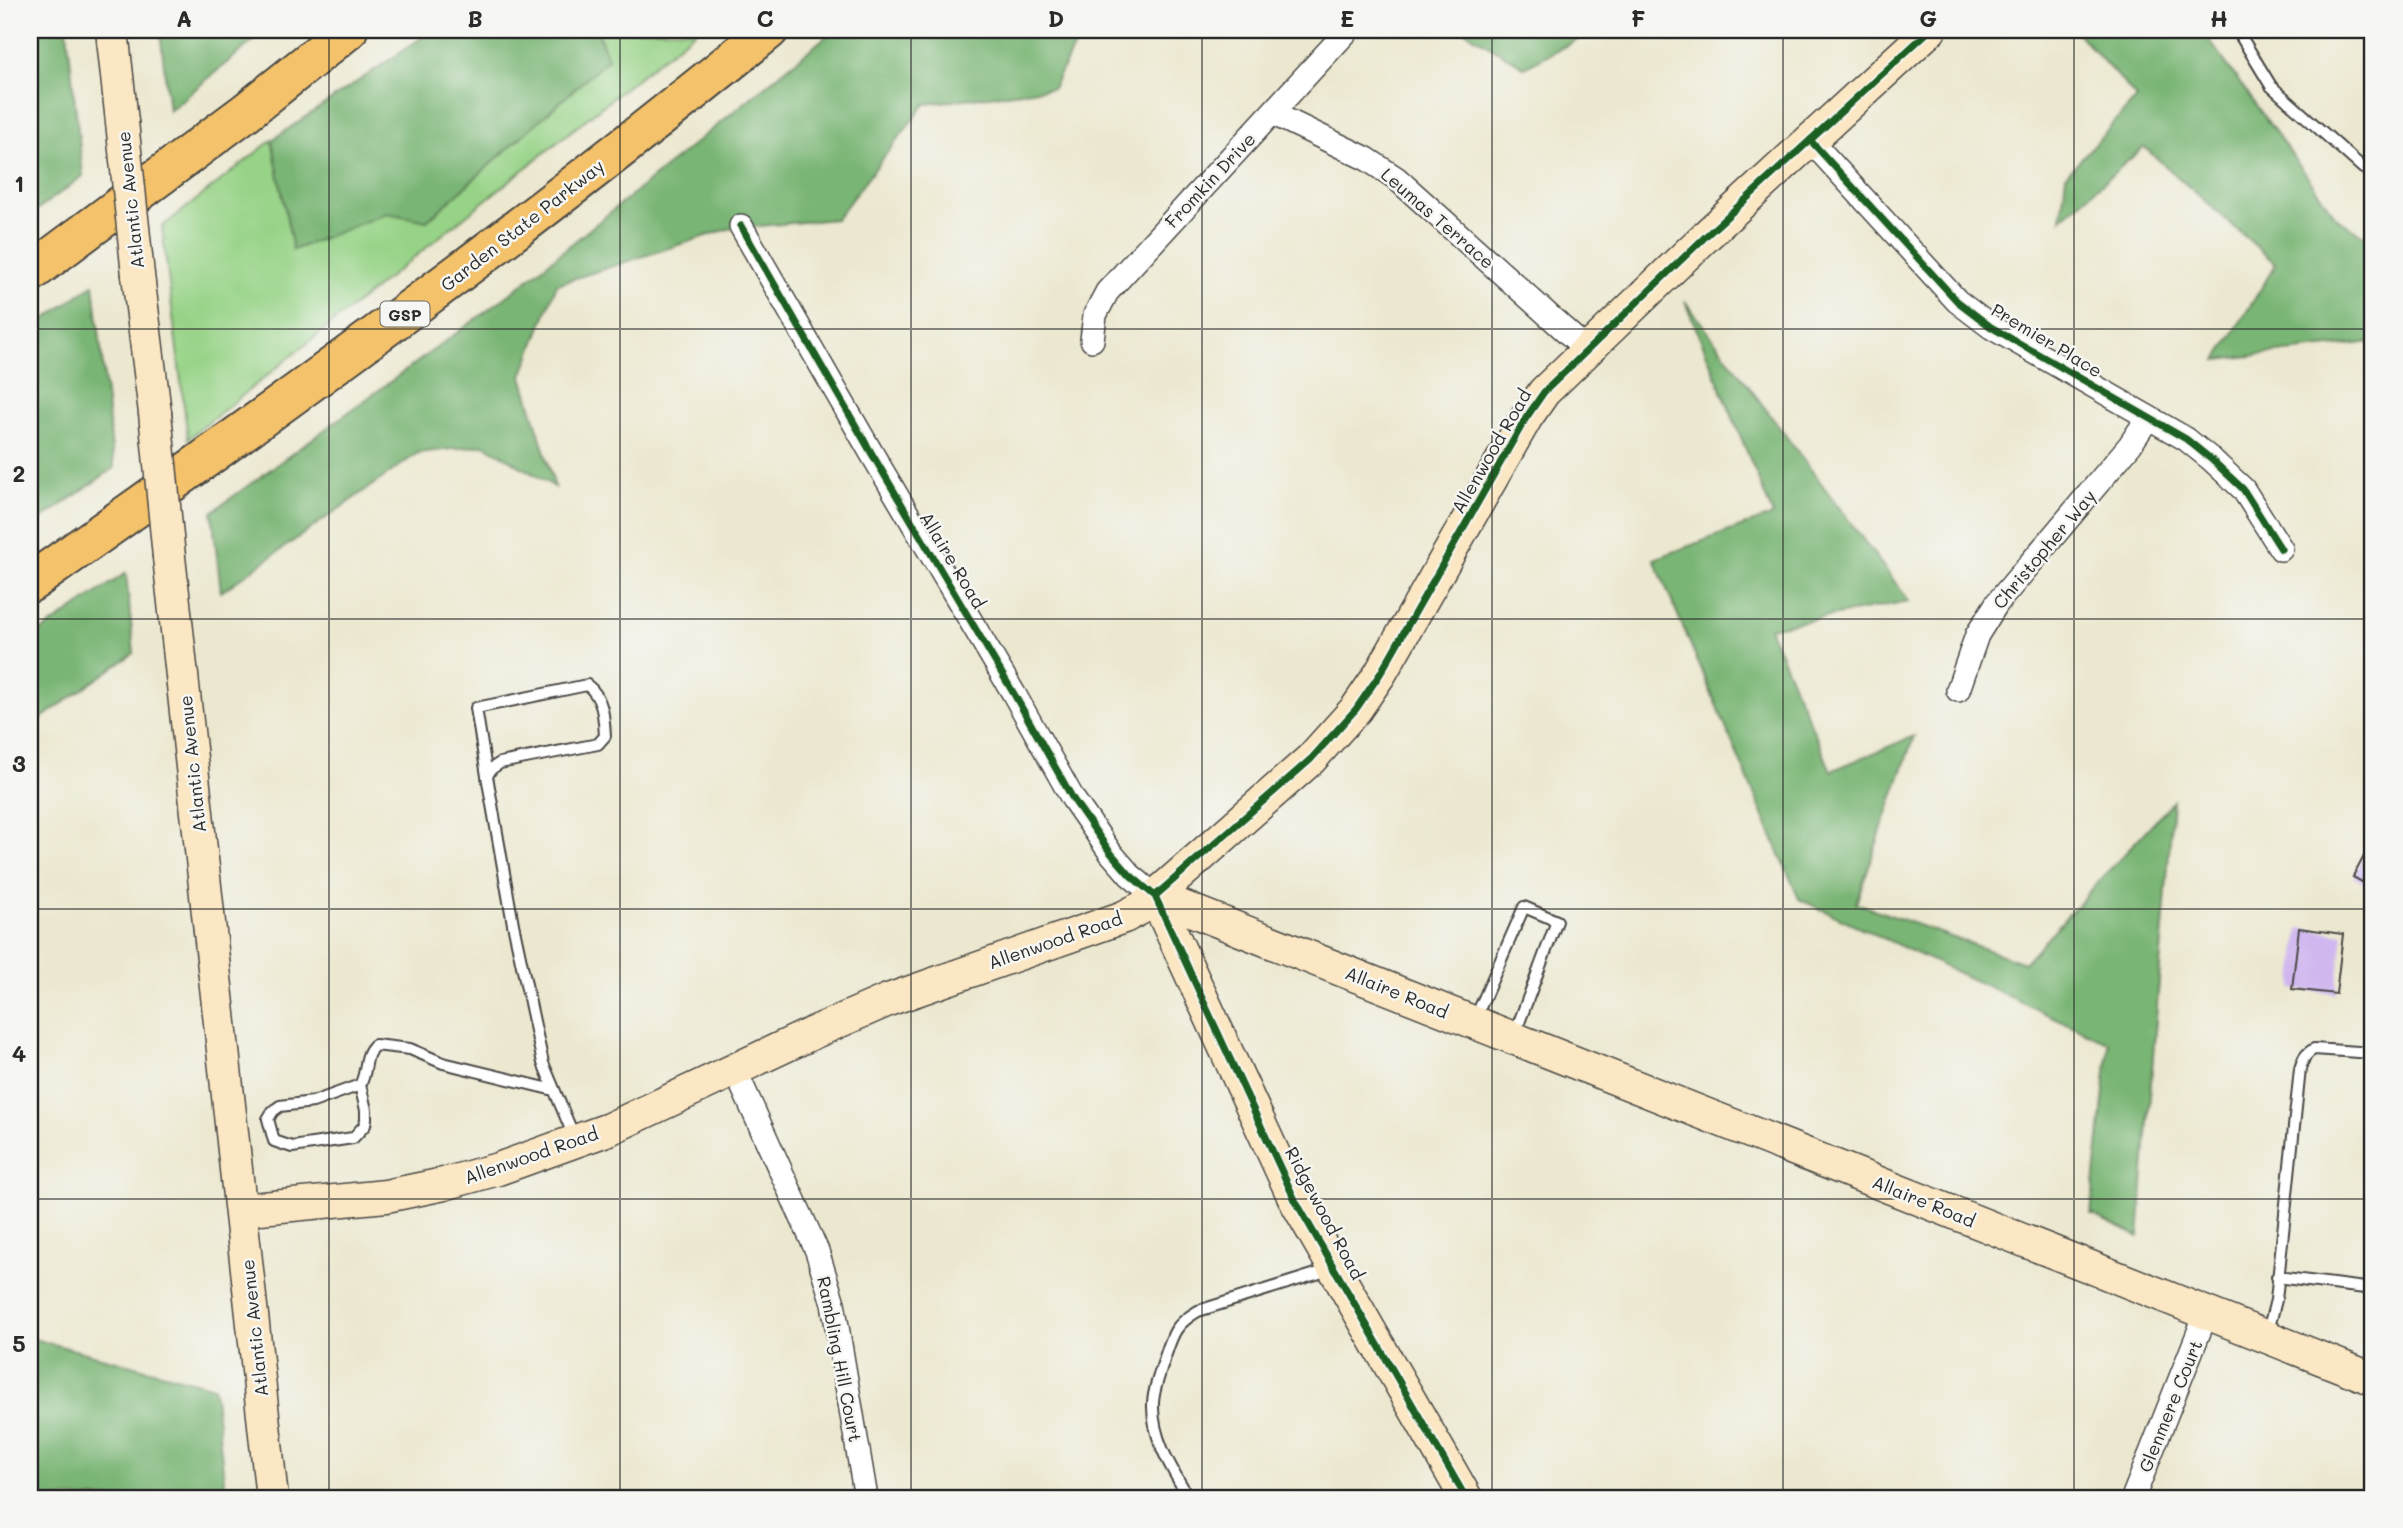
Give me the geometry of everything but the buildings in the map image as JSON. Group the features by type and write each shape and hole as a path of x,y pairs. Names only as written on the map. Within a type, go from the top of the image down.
{"highway":[{"path":"30,272 246,112 348,30"},
{"name":"Garden State Parkway","path":"30,583 239,437 466,269 769,30"}],"main road":[{"name":"Atlantic Avenue","path":"112,30 272,1498"},
{"name":"Allenwood Road","path":"242,1210 309,1205 409,1191 498,1169 609,1129 888,1000 1124,917 1143,907 1311,759 1356,709 1387,662 1526,418 1544,392 1930,30"},
{"name":"Allaire Road","path":"1155,896 2373,1379"},
{"name":"Ridgewood Road","path":"1155,896 1296,1200 1466,1498"}],"street":[{"name":"Fromkin Drive","path":"1092,340 1095,315 1107,292 1348,30"},
{"name":"Leumas Terrace","path":"1272,113 1367,159 1396,178 1587,350"},
{"name":"Premier Place","path":"1810,140 1957,302 1991,327 2186,439 2242,489 2281,549"},
{"name":"Allaire Road","path":"741,226 1078,808 1123,868 1155,896"},
{"name":"Christopher Way","path":"1958,690 1977,635 1997,603 2130,445 2148,418"},
{"name":"Rambling Hill Court","path":"735,1070 817,1251 830,1290 866,1498"},
{"name":"Glenmere Court","path":"2133,1498 2206,1314"}],"lane":[{"path":"2237,30 2271,86 2363,168 2373,172"},
{"path":"487,776 491,769 500,763 598,744 605,736 603,713 596,691 587,685 476,708 487,776 531,1012 543,1063 577,1142"},
{"path":"1474,1022 1524,907 1557,921 1513,1038"},
{"path":"360,1085 366,1119 365,1125 353,1138 292,1147 274,1141 268,1119 273,1111 280,1107 313,1102 360,1085 369,1051 375,1045 410,1049 443,1063 554,1090"},
{"path":"2267,1336 2276,1300 2303,1060 2307,1053 2314,1049 2373,1053"},
{"path":"1186,1498 1156,1432 1152,1402 1169,1345 1181,1321 1198,1311 1335,1268"},
{"path":"2277,1277 2373,1289"}],"green space":[{"path":"30,30 67,30 83,176 30,215"},
{"path":"160,30 266,30 169,111"},
{"path":"433,30 597,30 608,59 427,221 387,213 293,250 272,140"},
{"path":"597,30 697,30 188,439 162,227 272,140 293,250 387,212 427,221 608,59"},
{"path":"834,30 1082,30 1053,88 925,104 836,219 728,229 557,284 522,376 555,487 485,445 418,453 221,592 212,512 510,294"},
{"path":"1463,30 1596,30 1524,67"},
{"path":"2075,30 2202,30 2337,218 2373,242 2373,342 2217,360 2276,264 2144,147 2061,219 2066,175 2137,98"},
{"path":"94,284 114,468 30,527 30,330"},
{"path":"1685,301 1909,601 1769,628 1831,771 1914,736 1856,903 2024,963 2173,801 2139,1237 2091,1214 2109,1043 1799,899 1654,559 1773,515"},
{"path":"126,573 134,653 30,726 30,639"},
{"path":"30,1338 214,1387 226,1498 30,1498"}],"cycle path":[{"path":"1155,896 1311,759 1356,709 1380,674 1526,418 1544,392 1707,235 1930,30"},
{"path":"1810,140 1957,301 1991,327 2186,439 2243,489 2281,549"},
{"path":"741,226 1073,799 1110,852 1130,875 1155,896 1295,1200 1466,1498"}]}
